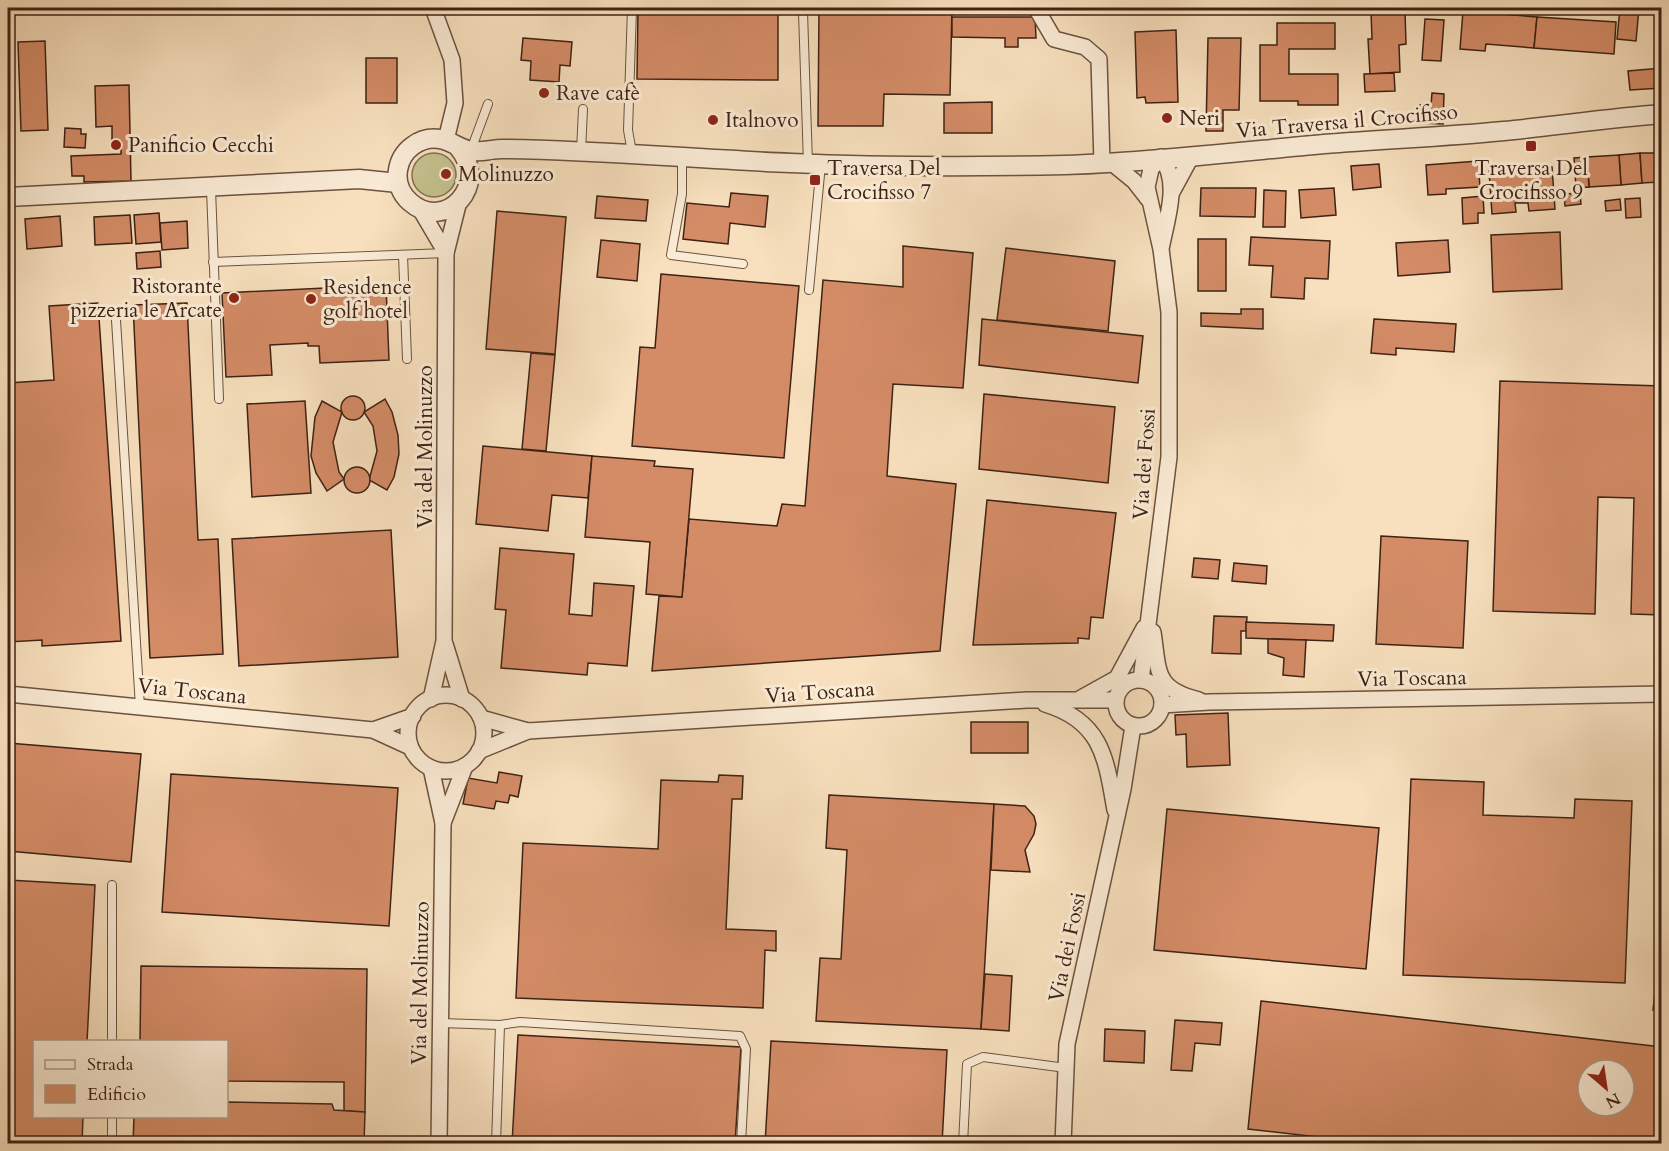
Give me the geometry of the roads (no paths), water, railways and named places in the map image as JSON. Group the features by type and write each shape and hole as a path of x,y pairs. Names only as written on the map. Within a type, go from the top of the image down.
{"street":[{"path":"420,209 441,211 459,201 467,191 455,103 452,60 433,8"},
{"path":"1036,8 1054,39 1085,47 1099,59 1107,163"},
{"name":"Via Traversa il Crocifisso","path":"359,179 401,160 406,151 421,141 461,151 531,149 815,164 973,166 1107,163 1161,157 1191,158 1327,144 1500,131 1662,114"},
{"name":"Via dei Fossi","path":"1141,680 1169,457 1168,312 1161,249 1149,201 1148,178 1151,169 1161,157 1170,173 1171,195 1161,249"},
{"name":"Via dei Fossi","path":"1171,195 1191,158"},
{"path":"401,160 399,183 404,195 420,209 446,254"},
{"name":"Via dei Fossi","path":"1107,163 1134,181 1149,201"},
{"name":"Via Traversa il Crocifisso","path":"8,197 211,189 359,179 399,183"},
{"name":"Via del Molinuzzo","path":"431,699 444,641 446,254 459,201"},
{"path":"1079,699 1117,678 1151,614"},
{"path":"1151,614 1158,675 1171,689 1186,697 1209,702"},
{"name":"Via del Molinuzzo","path":"444,641 462,699"},
{"path":"1134,680 1141,680 1159,691 1162,705 1152,723 1133,726 1122,719 1116,700 1122,688 1134,680"},
{"name":"Via Toscana","path":"8,694 373,730 410,747"},
{"name":"Via Toscana","path":"1162,705 1209,702 1662,694"},
{"path":"452,696 462,699 470,704 481,718 484,729 479,751 465,766 454,771 431,768 415,756 410,747 408,737 412,716 431,699 452,696"},
{"path":"1027,700 1065,710 1086,726 1102,747 1116,818"},
{"name":"Via Toscana","path":"479,751 528,731 1027,700 1116,700"},
{"name":"Via Toscana","path":"373,730 412,716"},
{"name":"Via Toscana","path":"481,718 528,731"},
{"name":"Via dei Fossi","path":"1063,1143 1067,1044 1116,818 1133,726"},
{"name":"Via del Molinuzzo","path":"443,823 465,766"},
{"name":"Via del Molinuzzo","path":"431,768 443,823 439,1143"}],"lane":[{"path":"632,8 628,130 632,155"},
{"path":"803,12 815,164 809,290"},
{"path":"461,151 488,104"},
{"path":"581,152 583,109"},
{"path":"682,156 682,194 672,255 743,264"},
{"path":"211,189 219,399"},
{"path":"213,262 446,254"},
{"path":"404,255 407,359"},
{"path":"116,320 140,707"},
{"path":"112,885 112,1040"},
{"path":"441,1023 500,1025 520,1022 740,1036 746,1048 741,1143"},
{"path":"495,1143 500,1025"},
{"path":"963,1143 967,1064 983,1057 1066,1068"},
{"path":"112,1118 112,1143"}],"place":[{"name":"Rave cafè","path":"544,93"},
{"name":"Neri","path":"1167,118"},
{"name":"Italnovo","path":"713,120"},
{"name":"Panificio Cecchi","path":"116,145"},
{"name":"Traversa Del Crocifisso 9","path":"1531,146"},
{"name":"Molinuzzo","path":"446,174"},
{"name":"Traversa Del Crocifisso 7","path":"815,180"},
{"name":"Ristorante pizzeria le Arcate","path":"234,298"},
{"name":"Residence golf hotel","path":"311,299"}]}
